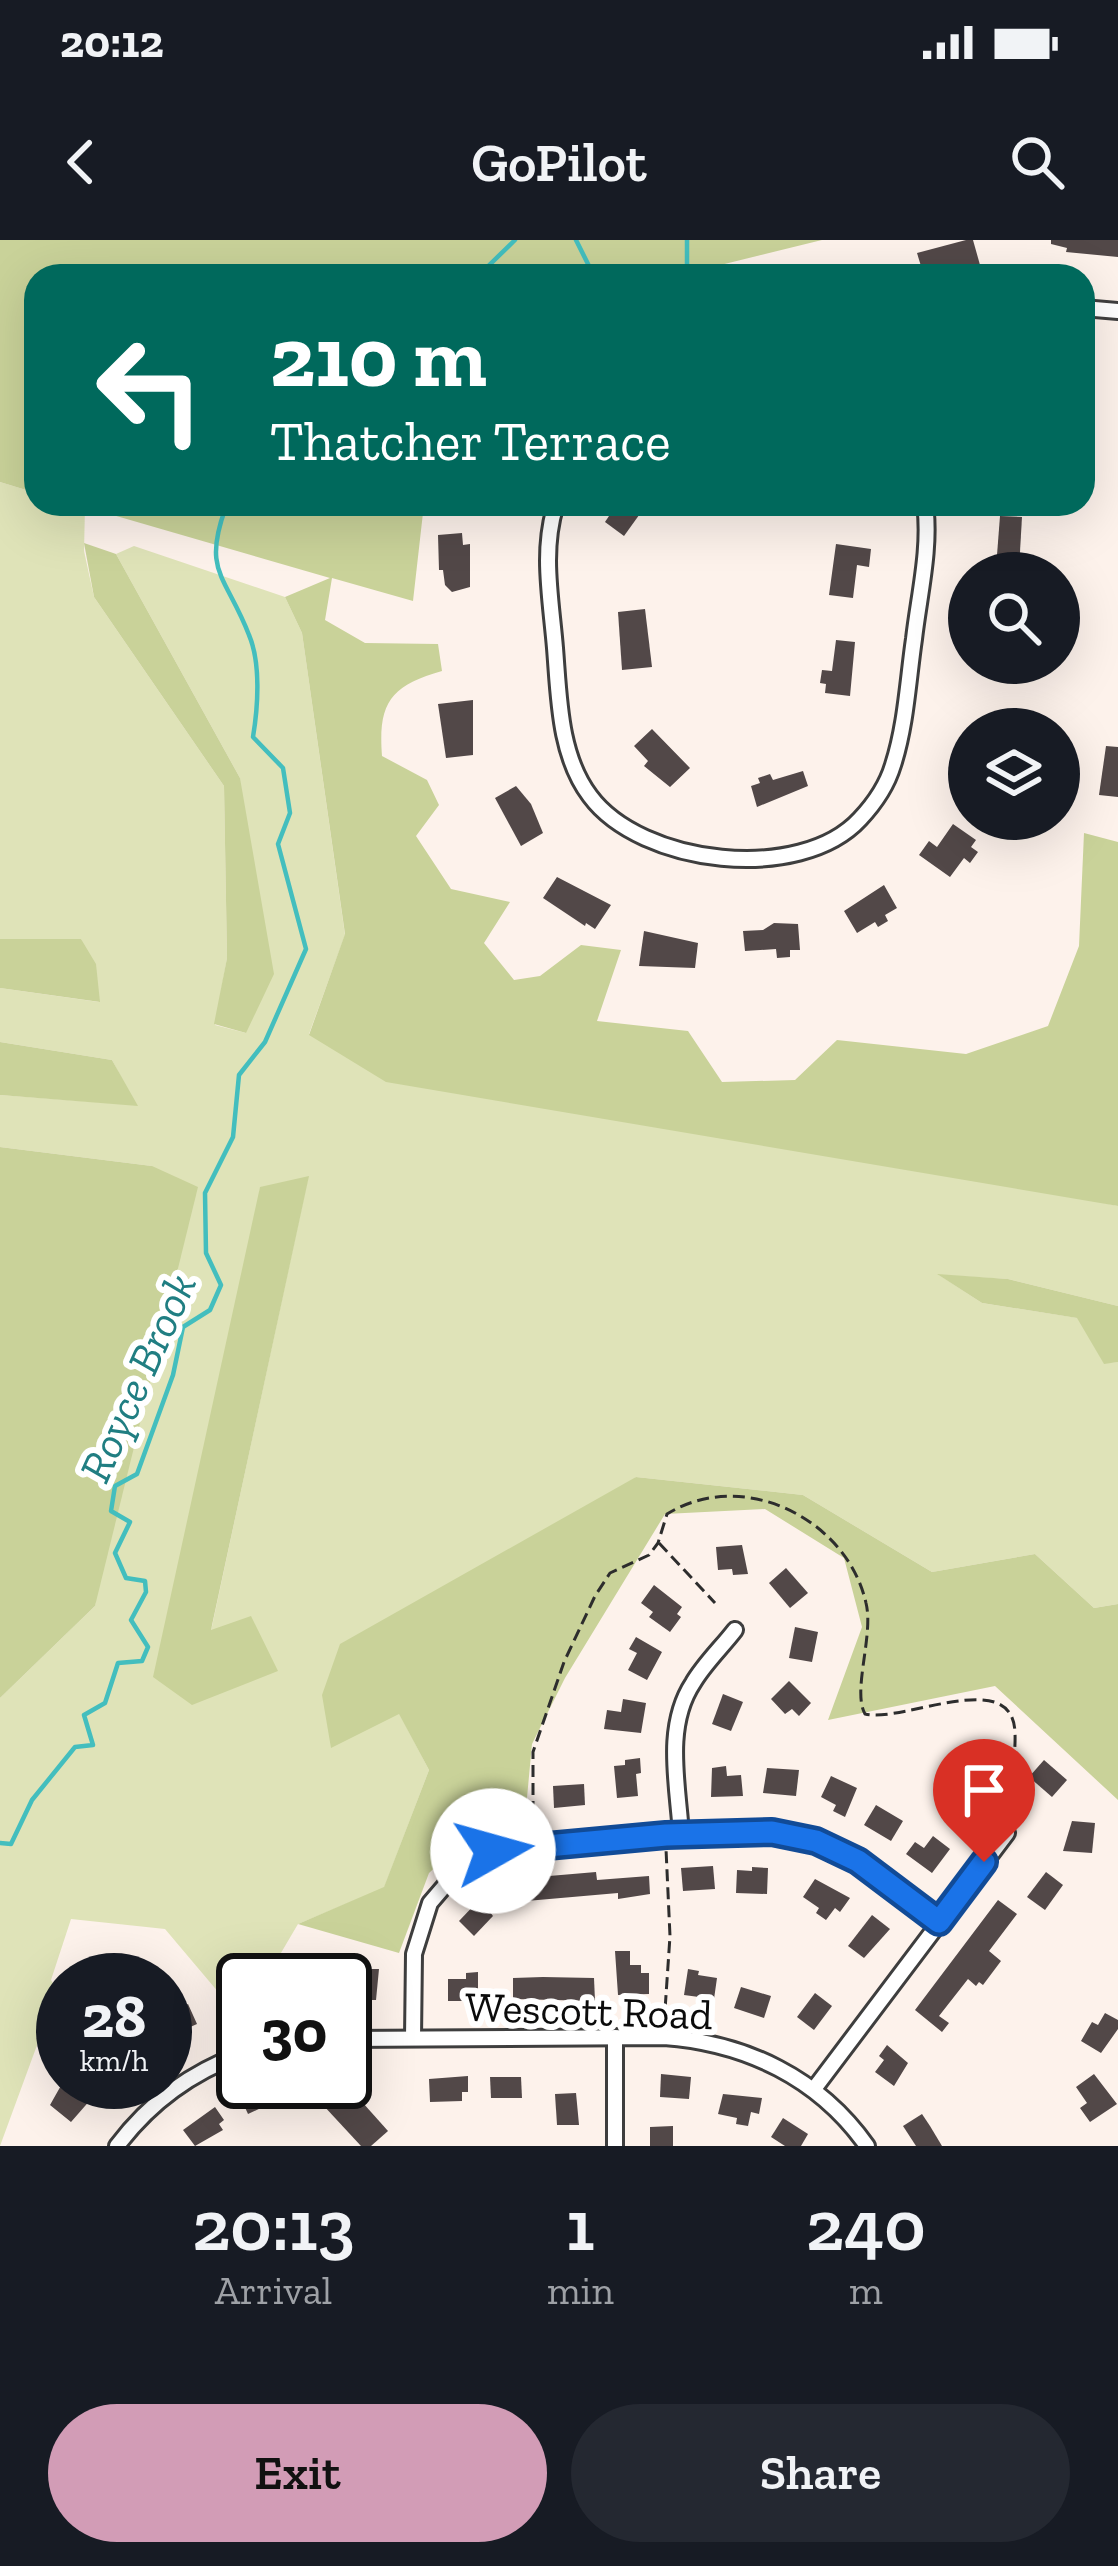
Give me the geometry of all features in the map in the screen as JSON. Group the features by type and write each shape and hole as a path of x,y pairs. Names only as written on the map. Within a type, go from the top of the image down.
{"street":[{"path":"553,516 546,546 561,711 566,745 587,794 610,818 657,844 768,860 816,850 838,837 857,822 885,785 898,747 910,672 926,546 925,516"},
{"path":"673,1835 680,1707 693,1682 736,1630"},
{"path":"413,2038 414,1954 430,1903 446,1881 476,1858 534,1845 772,1832 816,1841 858,1861 939,1922"},
{"path":"814,2089 1007,1832"},
{"path":"615,2037 615,2146"},
{"name":"Wescott Road","path":"372,2039 664,2038 733,2048 814,2089 867,2146"},
{"path":"117,2146 162,2096 216,2063"}],"path":[{"path":"534,1845 533,1752 564,1662 595,1595 610,1573 650,1555 667,1514 684,1504 729,1496 779,1504 826,1535 854,1568 867,1606 869,1637 861,1710 876,1716 895,1715 970,1698 988,1699 1008,1713 1016,1728 1007,1832"},
{"path":"658,1543 715,1603"},
{"path":"664,2038 673,1835"}],"green space":[{"path":"0,240 822,240 725,264 24,264 24,489 0,482"},
{"path":"0,482 24,489 24,516 85,516 84,551 94,597 224,786 227,958 215,1025 246,1033 240,778 116,554 134,546 285,597 302,633 345,935 309,1034 1118,1206 1118,1306 1008,1279 939,1275 982,1303 1078,1318 1104,1363 1118,1362 1118,1604 1094,1608 1035,1554 932,1572 803,1495 636,1477 331,1747 399,1713 429,1770 384,1888 298,1924 281,1953 216,1953 216,1989 192,1961 192,1953 185,1953 165,1929 71,1919 60,1953 36,1953 36,2048 0,2146 0,1698 95,1606 152,1166 0,1147 0,1095 136,1105 112,1060 0,1042 0,988 99,1002 81,939 0,939","holes":["308,1177 211,1631 260,1188"]},
{"path":"116,516 423,516 413,601 332,578 325,620 365,643 438,644 442,671 399,691 382,722 382,756 427,780 439,805 416,836 451,889 510,902 484,943 514,980 540,976 581,945 621,950 597,1021 688,1031 722,1082 795,1080 837,1040 966,1054 1048,1026 1079,946 1084,833 1118,842 1118,1206 386,1082 309,1035 345,934 302,633 285,597 330,578"},
{"path":"84,543 116,554 240,778 274,974 246,1033 214,1024 227,958 224,786 94,597"},
{"path":"0,939 81,939 96,964 100,1002 0,988"},
{"path":"0,1042 112,1060 138,1106 0,1095"},
{"path":"0,1147 152,1166 198,1187 95,1606 0,1698"},
{"path":"309,1176 211,1630 251,1616 278,1671 192,1705 153,1677 260,1187"},
{"path":"937,1274 1008,1279 1118,1306 1118,1362 1104,1364 1077,1318 982,1303"},
{"path":"636,1477 803,1495 932,1572 1035,1554 1094,1608 1118,1604 1118,1800 995,1686 828,1720 862,1627 844,1558 765,1509 665,1514 565,1678 532,1744 524,1830 464,1841 429,1873 399,1953 298,1924 384,1887 429,1770 399,1714 331,1748 322,1695 340,1644"}],"building":[{"path":"973,240 980,264 920,264 917,253"},
{"path":"1051,240 1118,240 1118,257 1066,252 1067,248"},
{"path":"609,516 638,516 624,536 605,522"},
{"path":"1000,516 1022,517 1020,552 997,552"},
{"path":"462,533 463,545 470,544 470,587 452,592 439,570 438,535"},
{"path":"836,544 871,549 869,567 857,565 853,598 829,595"},
{"path":"645,609 652,667 622,670 618,612"},
{"path":"836,640 855,642 850,696 825,693 826,684 820,683 822,670 832,671"},
{"path":"473,700 473,755 446,758 438,704"},
{"path":"652,729 690,768 670,787 644,766 648,761 634,746"},
{"path":"1106,746 1118,747 1118,797 1099,795"},
{"path":"803,771 808,786 757,807 751,786 760,783 758,778 770,774 773,780"},
{"path":"516,786 531,804 543,833 521,846 495,798"},
{"path":"948,831 948,840 976,840 971,847 978,852 970,863 964,858 950,877 919,855 929,841 937,847"},
{"path":"557,877 611,905 595,929 543,898"},
{"path":"884,885 897,908 885,915 888,921 878,927 875,922 857,933 844,911"},
{"path":"774,923 798,924 800,950 777,958 776,949 745,951 743,931 763,930"},
{"path":"644,931 698,943 695,968 639,966"},
{"path":"742,1545 748,1574 718,1570 716,1547"},
{"path":"786,1568 808,1593 790,1608 769,1583"},
{"path":"654,1585 682,1607 670,1632 649,1617 653,1612 641,1603"},
{"path":"795,1627 818,1632 812,1662 789,1658"},
{"path":"636,1637 662,1652 647,1680 628,1670 637,1653 629,1649"},
{"path":"789,1681 811,1703 799,1716 792,1709 785,1714 771,1699"},
{"path":"723,1694 743,1702 731,1731 712,1724"},
{"path":"623,1699 646,1703 641,1733 604,1729 607,1710 621,1712"},
{"path":"974,1750 987,1767 960,1795 946,1765"},
{"path":"640,1758 638,1796 617,1798 614,1766"},
{"path":"1044,1760 1067,1780 1052,1797 1029,1777"},
{"path":"726,1766 727,1776 741,1775 743,1796 711,1797 712,1768"},
{"path":"767,1768 799,1770 796,1796 763,1793"},
{"path":"831,1776 857,1788 845,1817 821,1797"},
{"path":"584,1784 585,1805 554,1808 553,1786"},
{"path":"876,1805 903,1821 891,1841 864,1825"},
{"path":"1072,1821 1095,1823 1092,1853 1063,1851"},
{"path":"933,1836 950,1849 932,1873 906,1854 915,1842 924,1848"},
{"path":"713,1866 715,1889 683,1891 681,1868"},
{"path":"752,1867 768,1868 767,1894 736,1893 737,1870 752,1871"},
{"path":"596,1872 597,1880 649,1876 650,1894 515,1902 514,1879"},
{"path":"1046,1872 1063,1885 1045,1910 1027,1897"},
{"path":"815,1879 850,1898 826,1920 803,1897"},
{"path":"480,1899 493,1916 474,1936 459,1921"},
{"path":"998,1900 1017,1914 989,1951 1001,1961 983,1985 968,1979 939,2016 949,2023 942,2032 915,2010"},
{"path":"872,1915 890,1929 864,1958 848,1946"},
{"path":"615,1951 630,1951 630,1965 641,1965 641,1973 649,1973 649,1994 618,1995"},
{"path":"372,1969 379,1969 376,2000 372,2000"},
{"path":"688,1969 717,1978 714,1999 684,1995"},
{"path":"478,1972 478,2001 448,2001 448,1979 466,1979 466,1973"},
{"path":"513,1978 594,1978 595,2001 513,1999"},
{"path":"741,1987 771,1996 764,2018 734,2008"},
{"path":"815,1993 832,2006 814,2030 797,2017"},
{"path":"1105,2013 1118,2020 1118,2029 1101,2053 1081,2041 1092,2022 1098,2025"},
{"path":"887,2045 908,2063 894,2086 875,2072"},
{"path":"661,2074 691,2077 689,2099 660,2097"},
{"path":"1094,2074 1117,2104 1090,2122 1080,2108 1087,2103 1076,2087"},
{"path":"468,2076 468,2092 462,2092 462,2101 430,2102 429,2079"},
{"path":"490,2077 521,2077 522,2098 491,2098"},
{"path":"576,2093 579,2125 557,2125 555,2094"},
{"path":"723,2094 762,2098 759,2114 751,2112 748,2126 718,2114"},
{"path":"215,2107 224,2120 219,2124 223,2130 195,2146 183,2130"},
{"path":"55,2109 82,2109 71,2122"},
{"path":"327,2109 368,2109 388,2131 371,2146 361,2146"},
{"path":"922,2114 942,2146 916,2146 903,2126"},
{"path":"783,2118 808,2134 801,2146 785,2146 771,2137"},
{"path":"673,2126 673,2146 650,2146 650,2127"}],"waterway":[{"name":"Royce Brook","path":"490,264 515,240"},
{"name":"Royce Brook","path":"576,240 588,264"},
{"name":"Royce Brook","path":"687,240 687,264"},
{"name":"Royce Brook","path":"0,1843 11,1844 32,1800 75,1747 93,1745 84,1715 105,1703 118,1663 142,1661 148,1647 131,1620 146,1592 145,1581 126,1578 115,1553 130,1522 111,1511 115,1486 137,1474 173,1375 183,1327 210,1310 221,1285 206,1253 205,1193 233,1137 239,1075 265,1042 306,949 278,844 290,813 283,768 253,737 255,659 216,560 223,516"}],"route":[{"path":"493,1851 666,1835 772,1832 838,1850 939,1922 984,1862"}]}
